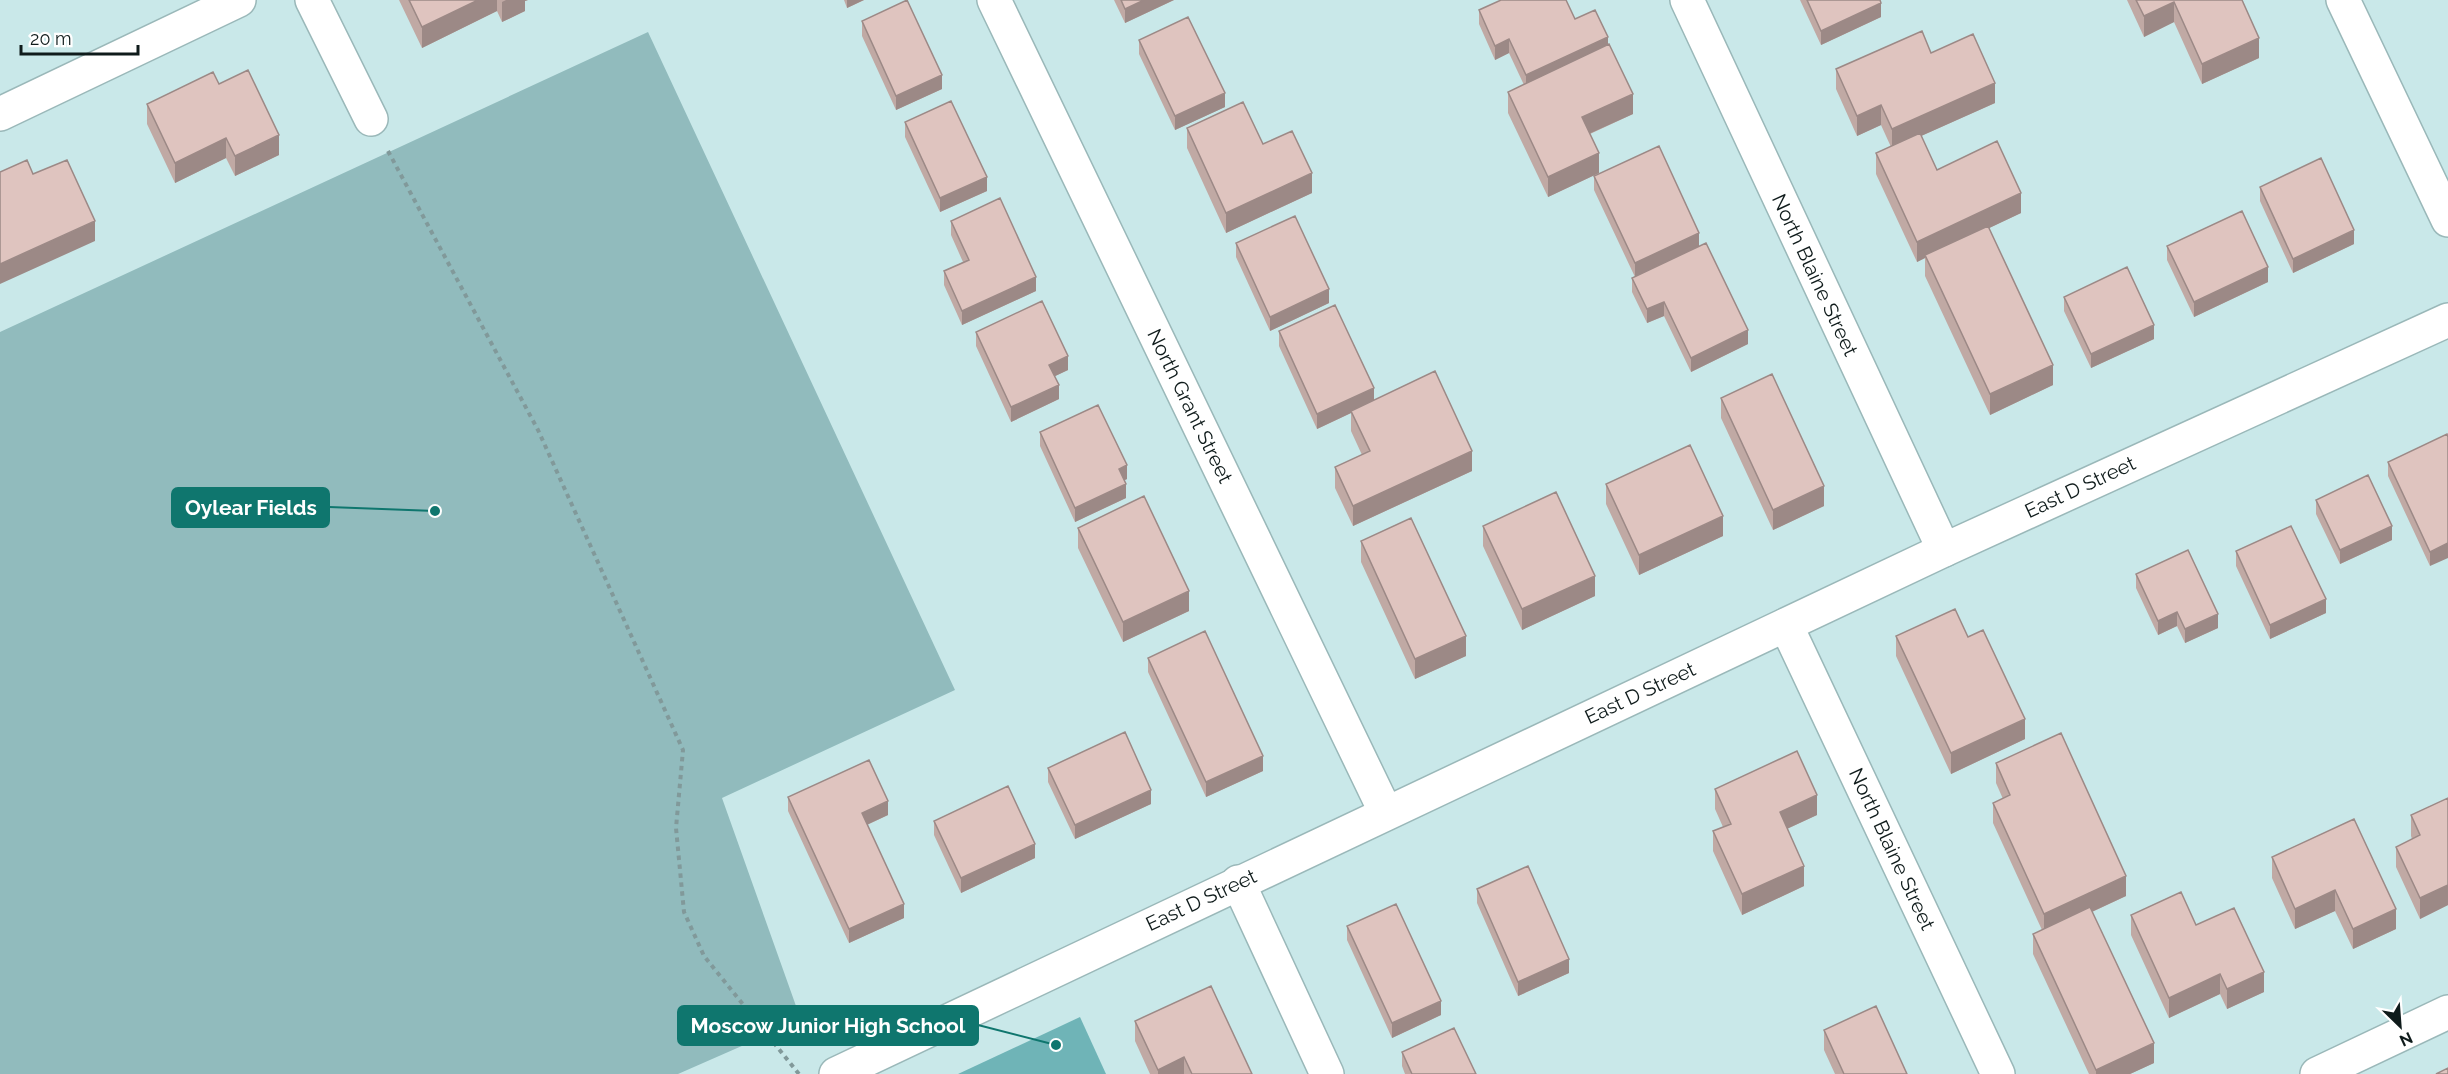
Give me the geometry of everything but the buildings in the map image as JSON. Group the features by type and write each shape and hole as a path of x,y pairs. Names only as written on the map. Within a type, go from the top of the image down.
{"street":[{"path":"0,114 239,0"},
{"path":"312,0 370,119"},
{"name":"North Grant Street","path":"994,0 1386,813"},
{"name":"North Blaine Street","path":"1687,0 1944,550"},
{"path":"2343,0 2448,220"},
{"name":"East D Street","path":"836,1074 1944,550 2448,320"},
{"name":"North Blaine Street","path":"1786,625 1998,1074"},
{"path":"1238,882 1327,1074"},
{"path":"2316,1074 2448,1012"}],"path":[{"path":"370,119 538,430 683,750 675,828 684,912 704,956 799,1074"}],"shaded area":[{"path":"648,32 955,690 722,798 801,1020 678,1074 0,1074 0,332"},
{"path":"1080,1017 1106,1074 958,1074"}],"place":[{"name":"Oylear Fields","path":"435,511"},
{"name":"Moscow Junior High School","path":"1056,1045"}]}
